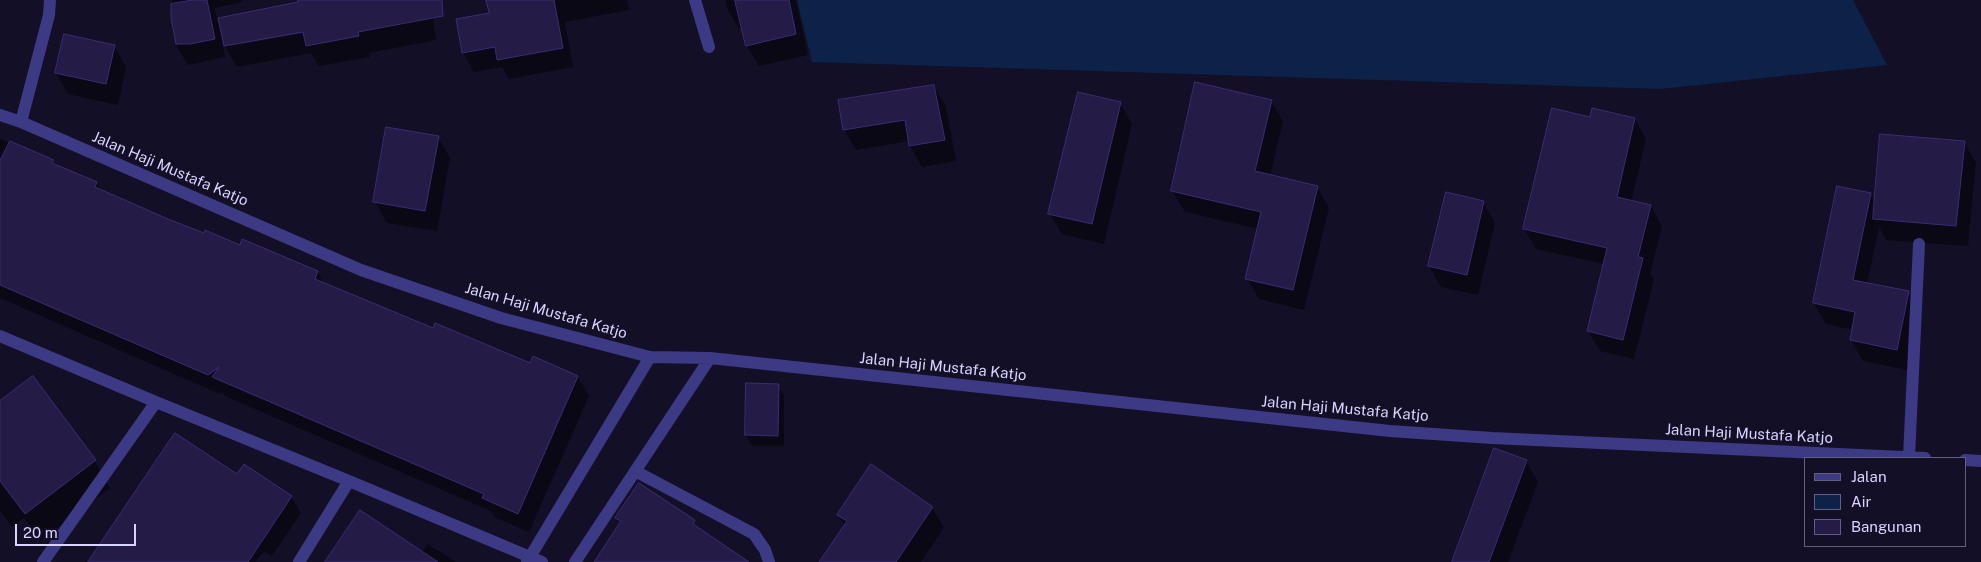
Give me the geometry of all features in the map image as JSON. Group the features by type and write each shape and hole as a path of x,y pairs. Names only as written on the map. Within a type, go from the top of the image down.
{"street":[{"path":"21,122 49,15 50,0"},
{"path":"696,0 709,47"},
{"name":"Jalan Haji Mustafa Katjo","path":"0,115 21,122 361,270 501,318 650,356 710,358 1390,431 1492,438 1888,457"},
{"path":"1909,457 1919,244"},
{"path":"0,336 350,481 534,560 650,356"},
{"path":"575,562 710,358"},
{"path":"43,562 156,402"},
{"path":"1966,460 1981,461"},
{"path":"635,471 754,534 765,550 769,562"},
{"path":"299,562 350,481"}],"water":[{"path":"797,0 1853,0 1887,65 1660,89 812,62"}],"building":[{"path":"193,0 207,0 215,39 190,44 176,44 171,18 171,4"},
{"path":"298,0 442,0 443,16 358,32 359,36 306,46 303,32 224,46 218,18 298,2"},
{"path":"486,0 554,0 563,48 497,60 495,47 462,53 456,19 489,13"},
{"path":"735,0 789,0 796,34 746,46"},
{"path":"64,34 115,45 106,84 55,73"},
{"path":"1195,82 1272,100 1255,171 1318,186 1293,290 1245,279 1261,212 1171,191"},
{"path":"934,85 945,140 909,146 905,120 843,130 838,100"},
{"path":"1078,92 1121,102 1092,224 1048,214"},
{"path":"1552,108 1590,117 1592,108 1635,118 1617,197 1651,205 1638,257 1643,258 1623,340 1587,331 1607,248 1523,229"},
{"path":"386,127 439,136 425,211 373,202"},
{"path":"1880,134 1965,141 1956,226 1873,219"},
{"path":"10,141 54,160 52,163 97,182 95,187 168,219 204,233 205,230 240,245 242,239 318,271 315,279 433,328 435,323 530,363 533,356 578,376 518,514 482,498 484,494 212,377 219,367 208,375 0,285 0,161"},
{"path":"1837,186 1871,193 1853,280 1909,291 1897,350 1850,340 1855,312 1813,303"},
{"path":"1446,192 1484,201 1467,275 1428,266"},
{"path":"33,376 96,460 25,514 0,481 0,401"},
{"path":"746,383 779,384 778,436 745,435"},
{"path":"175,433 237,474 244,464 292,496 248,562 88,562"},
{"path":"1494,448 1527,460 1489,562 1452,562"},
{"path":"871,464 933,507 896,562 819,562 847,521 837,515"},
{"path":"639,483 695,520 693,524 749,562 594,562 621,521 615,518"},
{"path":"360,510 438,562 325,562"}]}
